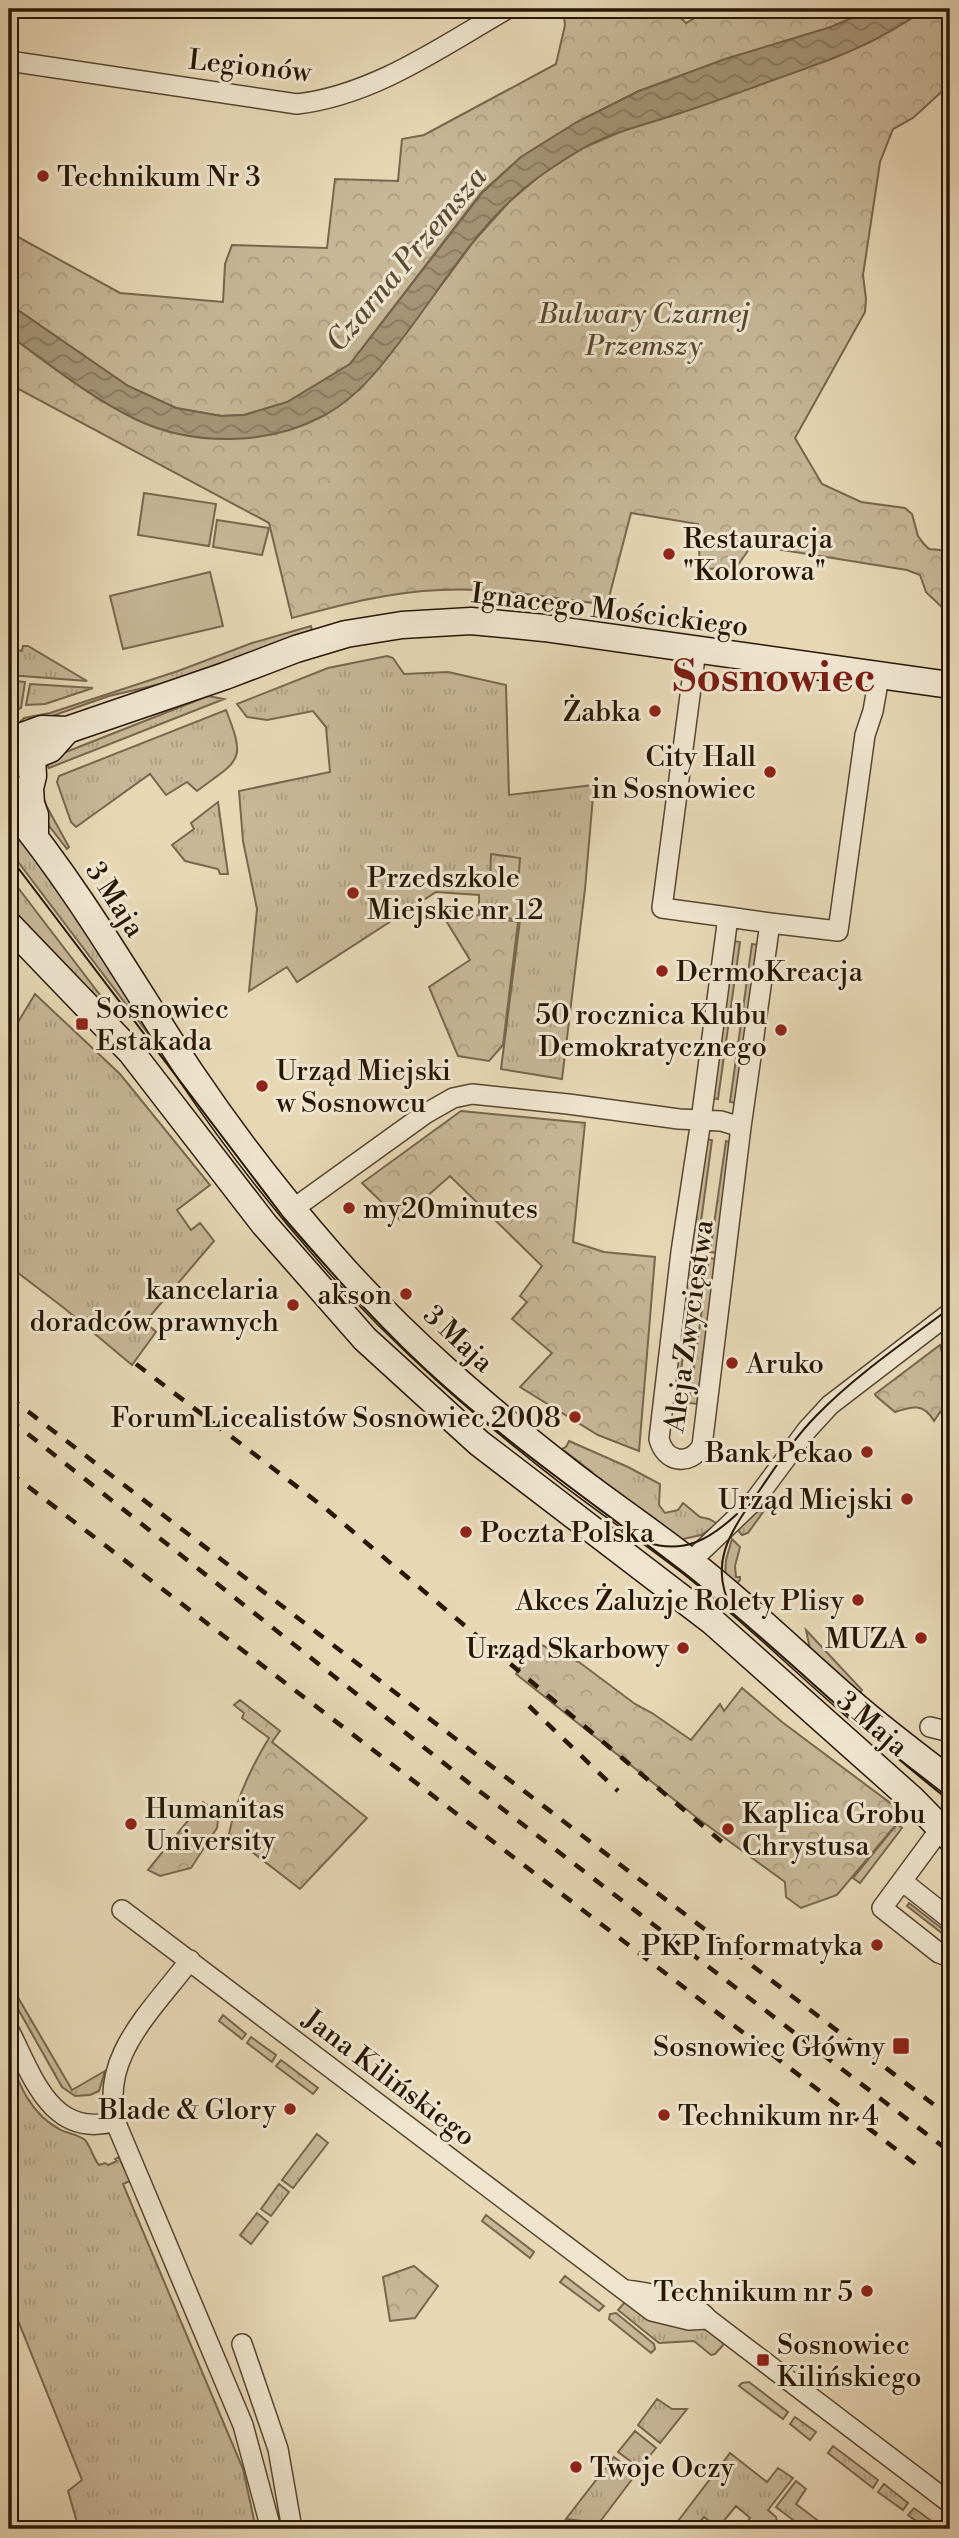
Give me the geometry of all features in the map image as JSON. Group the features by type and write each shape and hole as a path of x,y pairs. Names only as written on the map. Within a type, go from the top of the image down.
{"main road":[{"name":"Ignacego Mościckiego","path":"9,741 42,729 67,730 320,641 383,627 429,622 482,621 950,685"},
{"name":"Ignacego Mościckiego","path":"20,761 50,749 67,730"},
{"name":"3 Maja","path":"20,761 33,776 30,788 35,815 35,837"},
{"name":"3 Maja","path":"9,805 82,902 191,1073 293,1209 363,1290 439,1364 572,1474 733,1597 854,1706 950,1781"},
{"name":"3 Maja","path":"9,925 131,1052 264,1224 365,1339 479,1443 713,1622 913,1800 946,1833"}],"street":[{"name":"Legionów","path":"9,61 297,104 320,102 368,87 507,9"},
{"path":"696,650 662,908 838,931 865,735 879,677"},
{"name":"Aleja Zwycięstwa","path":"728,917 681,1252 659,1440 664,1453 678,1460 694,1457 702,1446 741,1127 770,923"},
{"path":"293,1209 425,1114 453,1098 472,1094 721,1121 741,1127"},
{"path":"690,1562 755,1500 807,1430 831,1405 950,1313"},
{"path":"930,1727 950,1732"},
{"path":"946,1833 902,1881 882,1908 939,1952 950,1957"},
{"path":"902,1881 950,1919"},
{"name":"Jana Kilińskiego","path":"122,1910 652,2311 689,2320 708,2319 950,2503"},
{"path":"190,1960 122,2051 113,2080 112,2102 116,2121 243,2425 271,2529"},
{"path":"9,2030 37,2088 56,2110 89,2125 116,2121"},
{"path":"242,2344 278,2449 292,2529"}],"green space":[{"path":"563,9 671,9 686,23 710,9 873,9 831,27 639,91 577,122 521,157 481,193 350,364 288,402 244,415 221,416 176,408 128,386 9,304 9,232 120,293 223,302 225,264 232,245 327,248 335,179 398,181 402,139 424,135 556,64 565,25"},
{"name":"Bulwary Czarnej Przemszy","path":"924,9 950,9 950,84 913,118 893,129 880,162 863,275 865,312 795,438 822,484 861,502 905,508 912,514 918,536 929,549 950,551 950,615 926,592 920,575 907,570 757,546 750,548 737,566 700,570 698,524 631,513 607,605 545,596 461,589 384,596 292,618 269,523 9,384 9,335 102,401 138,420 170,432 359,390 390,354 474,241 509,202 542,174 583,148 627,129 831,59 870,42"},
{"path":"144,493 216,504 209,546 138,535"},
{"path":"217,520 269,528 262,555 213,547"},
{"path":"210,572 223,626 123,649 110,596"},
{"path":"311,626 312,630 165,683 109,696 18,728 24,718 50,713 178,671 252,643"},
{"path":"23,646 28,646 87,681 9,675 9,651 18,653"},
{"path":"387,656 393,658 404,674 448,672 506,685 509,795 594,785 585,889 562,1079 501,1069 520,920 479,914 479,895 436,892 297,982 287,967 249,991 257,909 243,841 239,791 330,772 326,727 313,711 267,720 247,717 237,704 328,668"},
{"path":"9,680 25,682 21,708 9,713"},
{"path":"30,684 93,688 45,704 26,705"},
{"path":"208,696 224,699 49,768 47,765 66,752"},
{"path":"226,710 236,741 235,758 197,791 187,782 166,795 150,774 76,827 71,822 57,782 59,776"},
{"path":"38,783 47,807 69,847 67,849 43,818"},
{"path":"218,802 228,874 220,874 218,869 185,861 172,845 194,829 191,823"},
{"path":"9,818 26,839 178,1073 9,850"},
{"path":"491,854 520,858 518,884 490,881"},
{"path":"9,876 159,1072 9,911"},
{"path":"439,909 518,922 503,1045 489,1061 458,1056 429,987 470,960"},
{"path":"733,941 740,942 718,1099 711,1098"},
{"path":"752,944 759,945 737,1103 730,1102"},
{"path":"35,994 120,1074 210,1185 177,1210 191,1230 200,1223 214,1241 145,1322 156,1332 132,1365 9,1266 9,1037"},
{"path":"461,1111 585,1123 573,1242 604,1252 655,1257 639,1451 598,1435 520,1387 552,1353 512,1319 527,1302 520,1296 542,1266 450,1176 400,1220 362,1183"},
{"path":"705,1139 712,1140 697,1251 690,1250"},
{"path":"726,1141 732,1142 717,1253 710,1252"},
{"path":"689,1255 696,1256 677,1401 670,1400"},
{"path":"709,1258 716,1259 697,1404 689,1403"},
{"path":"940,1345 944,1360 950,1367 950,1420 940,1412 934,1421 926,1411 917,1408 895,1412 876,1396 875,1394"},
{"path":"569,1441 660,1484 659,1505 665,1513 678,1510 683,1503 700,1517 718,1524 701,1535 679,1540 591,1475 592,1472 562,1449"},
{"path":"759,1508 766,1508 748,1533 742,1535 737,1529"},
{"path":"732,1539 740,1547 735,1566 736,1577 740,1577 740,1580 735,1585 725,1578 726,1560"},
{"path":"806,1630 862,1690 858,1695 810,1649"},
{"path":"535,1642 579,1662 635,1704 691,1740 720,1704 724,1711 742,1688 782,1722 905,1814 837,1895 801,1908 786,1897 785,1882 696,1817 516,1674"},
{"path":"240,1700 280,1731 272,1742 367,1818 300,1889 229,1834 244,1784 269,1738 242,1718 244,1713 234,1705"},
{"path":"203,1802 219,1813 217,1828 191,1868 160,1876 148,1870"},
{"path":"897,1824 902,1828 860,1883 853,1878"},
{"path":"909,1903 949,1934 947,1937 907,1906"},
{"path":"9,1982 72,2090 105,2071 99,2091 75,2096 62,2087 9,1993"},
{"path":"223,2015 246,2034 242,2039 219,2021"},
{"path":"251,2037 276,2055 272,2062 247,2043"},
{"path":"9,2058 22,2089 41,2116 59,2129 85,2140 99,2165 108,2165 119,2157 130,2181 123,2184 243,2469 256,2529 79,2529 68,2491 82,2480 9,2298"},
{"path":"281,2060 318,2088 313,2094 276,2066"},
{"path":"317,2134 328,2143 293,2188 282,2180"},
{"path":"279,2184 289,2192 271,2216 261,2209"},
{"path":"257,2213 268,2222 251,2244 240,2235"},
{"path":"486,2215 534,2252 530,2258 482,2221"},
{"path":"414,2266 438,2286 415,2318 390,2321 383,2277"},
{"path":"565,2276 604,2306 599,2311 560,2282"},
{"path":"626,2301 676,2324 708,2330 724,2344 711,2355 694,2341 659,2343 618,2310"},
{"path":"616,2313 654,2344 655,2349 651,2353 609,2319 610,2314"},
{"path":"749,2382 788,2412 783,2419 739,2386"},
{"path":"657,2399 672,2409 687,2409 660,2443 638,2425"},
{"path":"795,2417 816,2432 810,2440 790,2424"},
{"path":"635,2431 656,2448 640,2468 618,2452"},
{"path":"833,2446 878,2480 873,2488 828,2453"},
{"path":"730,2453 767,2482 778,2468 793,2478 768,2510 776,2517 779,2529 742,2529 750,2518 736,2506 718,2528 704,2517 694,2529 672,2529"},
{"path":"614,2457 636,2474 599,2523 566,2519"},
{"path":"796,2481 806,2489 796,2504 829,2529 805,2529 776,2507"},
{"path":"884,2484 908,2503 903,2510 878,2492"},
{"path":"914,2508 942,2529 927,2529 908,2515"}],"water":[{"path":"873,9 924,9 889,32 853,50 714,102 603,138 525,187 477,237 369,380 333,410 301,426 278,433 230,439 182,435 159,429 103,402 9,335 9,304 128,386 176,408 221,416 244,415 287,402 350,364 482,193 521,157 577,122 639,91 725,59 831,27"}],"tram line":[{"path":"9,856 284,1218 402,1347 504,1436 721,1603 883,1746 950,1801"},
{"path":"733,1611 725,1594 722,1577 726,1548 740,1519 779,1461 832,1400 950,1308"},
{"path":"646,1542 672,1547 696,1542 717,1531 737,1514"}],"railway":[{"path":"136,1364 325,1508 728,1847"},
{"path":"9,1397 950,2117"},
{"path":"9,1419 474,1787 950,2152"},
{"path":"9,1472 918,2166"},
{"path":"529,1706 618,1791"}],"place":[{"name":"Technikum Nr 3","path":"43,176"},
{"name":"Restauracja \"Kolorowa\"","path":"669,554"},
{"name":"Żabka","path":"655,711"},
{"name":"City Hall in Sosnowiec","path":"770,772"},
{"name":"Przedszkole Miejskie nr 12","path":"353,893"},
{"name":"DermoKreacja","path":"662,971"},
{"name":"Sosnowiec Estakada","path":"82,1024"},
{"name":"50 rocznica Klubu Demokratycznego","path":"781,1030"},
{"name":"Urząd Miejski w Sosnowcu","path":"262,1086"},
{"name":"my20minutes","path":"349,1208"},
{"name":"akson","path":"406,1294"},
{"name":"kancelaria doradców prawnych","path":"293,1305"},
{"name":"Aruko","path":"732,1363"},
{"name":"Forum Licealistów Sosnowiec 2008","path":"575,1417"},
{"name":"Bank Pekao","path":"867,1452"},
{"name":"Urząd Miejski","path":"907,1499"},
{"name":"Poczta Polska","path":"466,1532"},
{"name":"Akces Żaluzje Rolety Plisy","path":"858,1600"},
{"name":"MUZA","path":"921,1638"},
{"name":"Urząd Skarbowy","path":"683,1648"},
{"name":"Humanitas University","path":"131,1824"},
{"name":"Kaplica Grobu Chrystusa","path":"728,1829"},
{"name":"PKP Informatyka","path":"877,1945"},
{"name":"Sosnowiec Główny","path":"901,2046"},
{"name":"Blade & Glory","path":"290,2109"},
{"name":"Technikum nr 4","path":"664,2115"},
{"name":"Technikum nr 5","path":"867,2291"},
{"name":"Sosnowiec Kilińskiego","path":"763,2360"},
{"name":"Twoje Oczy","path":"576,2467"}],"district":[{"name":"Sosnowiec","path":"774,676"}],"water label":[{"name":"Czarna Przemsza","path":"406,259"}]}
